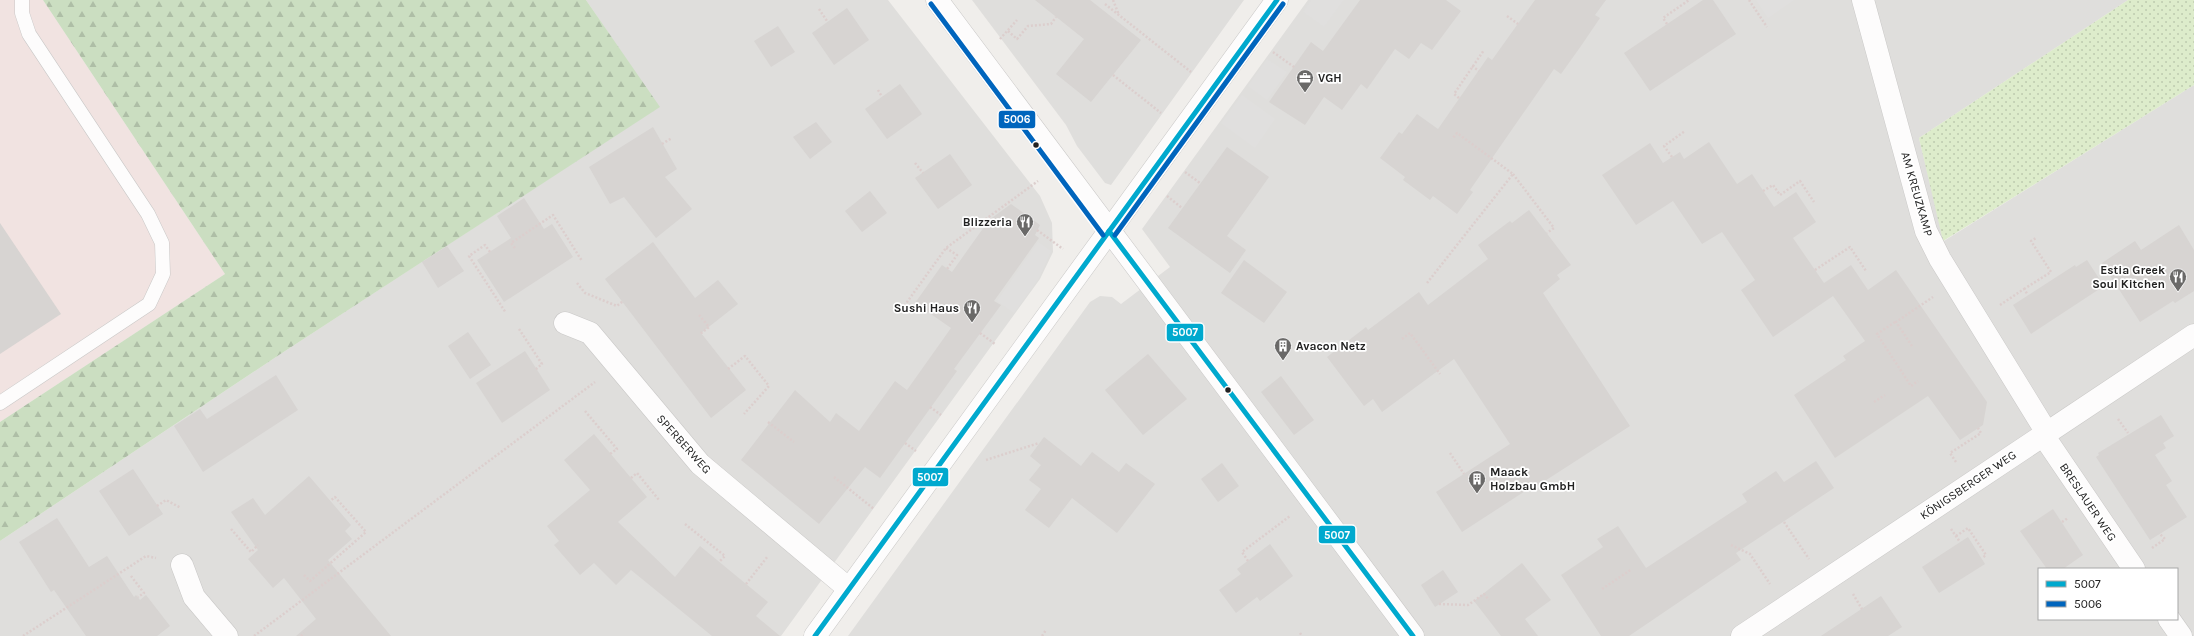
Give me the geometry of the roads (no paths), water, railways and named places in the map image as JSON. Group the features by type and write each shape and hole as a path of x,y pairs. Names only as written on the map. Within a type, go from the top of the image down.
{"street":[{"path":"936,0 1413,636"},
{"path":"815,636 1277,0"},
{"name":"AM KREUZKAMP","path":"1863,0 1926,231 1940,259 1978,320 2045,434"},
{"name":"SPERBERWEG","path":"565,322 590,333 700,464 849,589"},
{"name":"KÖNIGSBERGER WEG","path":"1742,636 2194,335"},
{"name":"BRESLAUER WEG","path":"2045,434 2133,568"},
{"path":"182,565 194,597 227,636"},
{"path":"2170,620 2181,636"}],"lane":[{"path":"0,403 149,304 163,274 162,243 148,214 29,34 22,12 22,0"}],"place":[{"name":"VGH","path":"1305,93"},
{"name":"Blizzeria","path":"1025,237"},
{"name":"Estia Greek Soul Kitchen","path":"2178,292"},
{"name":"Sushi Haus","path":"972,323"},
{"name":"Avacon Netz","path":"1283,361"},
{"name":"Maack Holzbau GmbH","path":"1477,494"}]}
